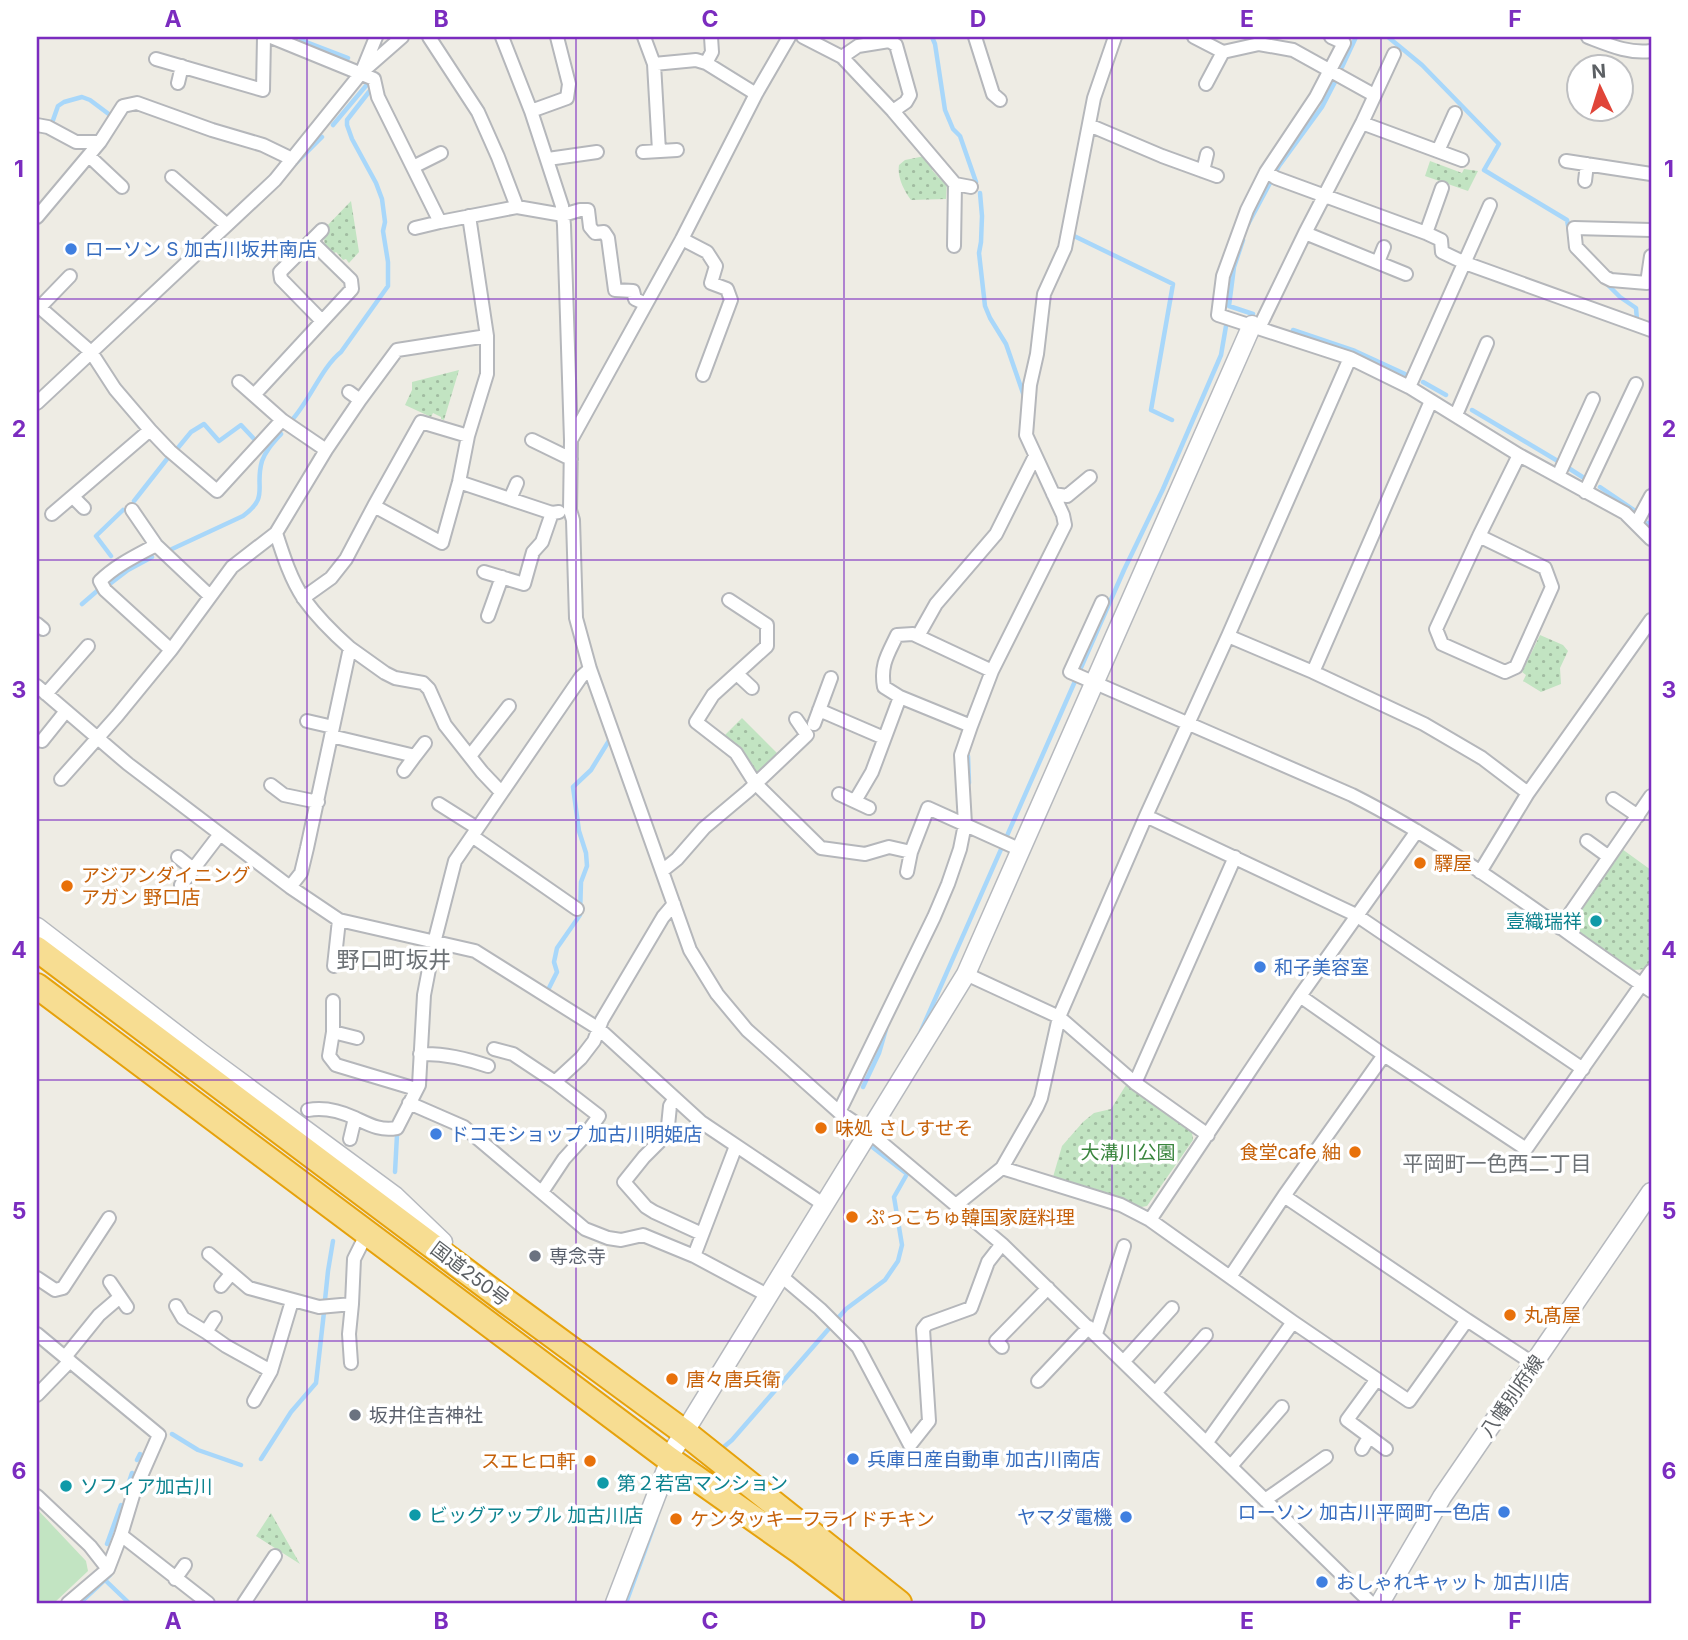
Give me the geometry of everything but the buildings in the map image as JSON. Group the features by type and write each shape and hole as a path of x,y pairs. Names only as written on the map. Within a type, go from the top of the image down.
{"highway":[{"name":"国道250号","path":"37,949 684,1432 899,1603"},
{"name":"国道250号","path":"37,986 669,1459 868,1603"},
{"path":"801,1552 828,1583 855,1603"}],"street":[{"path":"156,59 263,90 264,37"},
{"path":"362,72 376,37"},
{"path":"37,403 275,180 362,72 402,37"},
{"path":"429,37 478,113 517,207"},
{"path":"502,37 531,111 562,206 571,440 570,510 573,520 576,618 590,669 690,950 717,994 747,1030 839,1112 869,1132 1002,1244 1371,1603"},
{"path":"531,111 567,98 569,84 557,37"},
{"path":"644,37 654,64 659,151"},
{"path":"706,63 712,52 710,37"},
{"path":"571,440 682,239 756,93 789,37"},
{"path":"803,37 842,57 893,111 955,184 971,187"},
{"path":"975,37 979,71 993,94 1000,100"},
{"path":"839,1112 934,917 960,849 965,824 961,755 992,671 1065,525 1054,494 1026,435 1030,385 1037,354 1044,294 1065,248 1094,97 1115,37"},
{"path":"1194,37 1223,52 1259,44 1293,50 1374,95"},
{"path":"1331,37 1344,43 1335,74 1316,97 1271,175 1247,210 1227,261 1218,315 1350,358 1409,387 1520,455 1625,513 1651,539"},
{"path":"1588,37 1620,49 1651,51"},
{"path":"279,38 374,79 377,97 440,222"},
{"path":"842,57 858,46 889,41 896,45 910,95 906,102 893,111"},
{"path":"1206,84 1223,52"},
{"path":"615,1603 669,1459 684,1432 966,974 1255,326 1362,123 1394,54"},
{"path":"654,64 696,60 706,63 756,93"},
{"path":"178,83 182,66"},
{"path":"37,217 100,142 123,106 137,103 263,145 292,159"},
{"path":"1438,151 1455,113"},
{"path":"1362,123 1462,160"},
{"path":"37,125 48,127 76,142 100,142"},
{"path":"1089,125 1217,176"},
{"path":"643,152 677,150"},
{"path":"548,159 597,152"},
{"path":"413,167 442,153"},
{"path":"1203,171 1207,154"},
{"path":"89,156 122,187"},
{"path":"1566,161 1651,174"},
{"path":"1585,181 1587,164"},
{"path":"1271,175 1426,233 1441,240 1442,251 1465,262 1651,330"},
{"path":"172,177 227,225"},
{"path":"954,246 955,184"},
{"path":"1426,233 1442,188"},
{"path":"1409,387 1490,205"},
{"path":"415,228 517,207 563,215 580,209 589,210 590,227 594,233 604,232 608,238 615,290 633,291 635,299 646,304"},
{"path":"374,506 442,543 459,482 468,436 487,374 487,336 469,216"},
{"path":"1651,230 1574,228 1576,247 1611,280 1647,283 1651,256"},
{"path":"322,230 280,272 281,279 322,321"},
{"path":"1305,233 1406,274"},
{"path":"682,239 707,252 716,266 711,283 727,289 731,300 703,375"},
{"path":"254,395 352,289 351,280 311,241"},
{"path":"1378,262 1384,247"},
{"path":"70,276 38,306 91,352 116,389 170,452 217,491 282,420"},
{"path":"61,779 171,650 232,567 275,533 326,450 397,349 487,336"},
{"path":"1456,415 1488,353"},
{"path":"956,1205 1002,1168 1041,1098 1059,1017 1350,358"},
{"path":"239,382 282,420 326,450"},
{"path":"1585,492 1636,384"},
{"path":"349,392 360,400"},
{"path":"1558,476 1593,399"},
{"path":"1313,672 1431,401"},
{"path":"303,598 331,578 346,559 421,422 468,436"},
{"path":"52,514 150,430"},
{"path":"532,440 570,459"},
{"path":"1479,536 1545,568 1552,587 1516,667 1505,672 1442,644 1436,629 1479,536 1520,455"},
{"path":"918,636 936,604 996,534 1035,456"},
{"path":"1054,494 1067,496 1090,477"},
{"path":"459,482 552,513 570,510"},
{"path":"510,499 517,483"},
{"path":"1636,524 1651,496"},
{"path":"73,497 84,508"},
{"path":"132,510 156,545 210,596"},
{"path":"484,572 524,584 533,552 542,542 552,513"},
{"path":"275,533 303,598 329,629 385,673 395,678 423,683 429,689 445,724 501,792"},
{"path":"156,545 123,563 100,581 106,590 171,650"},
{"path":"488,616 502,577"},
{"path":"729,600 767,625 767,646 713,695 696,722 736,753 755,783 821,848 865,854 889,847 911,852"},
{"path":"1102,602 1070,672 1390,814 1480,872 1646,988"},
{"path":"1480,872 1528,793 1651,620"},
{"path":"971,726 900,697 884,687 882,675 885,660 897,635 913,634 992,671"},
{"path":"1228,636 1424,724 1482,758 1528,793"},
{"path":"1639,638 1651,647"},
{"path":"88,646 42,690 128,764 220,834 290,887 340,920 475,951 599,1029 701,1122 823,1204"},
{"path":"290,887 300,873 318,802 350,648"},
{"path":"308,1110 342,1111 376,1128 397,1128 419,1085 425,995 434,943 455,861 581,677 590,669"},
{"path":"737,674 752,688"},
{"path":"814,724 831,678"},
{"path":"855,801 873,772 900,697"},
{"path":"470,755 509,706"},
{"path":"42,741 66,710"},
{"path":"819,710 884,738"},
{"path":"662,872 704,828 807,735 796,719"},
{"path":"307,721 415,756"},
{"path":"404,771 425,743"},
{"path":"271,785 284,795 318,802"},
{"path":"839,794 869,808"},
{"path":"1560,928 1651,796"},
{"path":"1613,799 1638,816"},
{"path":"439,804 577,909"},
{"path":"907,873 911,852 928,808 1021,849"},
{"path":"1146,816 1356,915 1583,1069"},
{"path":"1150,1220 1300,996 1417,831"},
{"path":"181,884 220,834"},
{"path":"1587,841 1609,857"},
{"path":"178,857 193,869"},
{"path":"1135,1083 1234,857"},
{"path":"555,1082 581,1058 594,1041 602,1020 663,917 674,904"},
{"path":"334,966 340,920"},
{"path":"37,927 201,1053 395,1196 507,1302"},
{"path":"1300,996 1526,1149 1583,1069 1646,988 1651,971"},
{"path":"966,974 1059,1017 1135,1083 1208,1135"},
{"path":"333,1001 333,1032 329,1056 336,1065 416,1089"},
{"path":"333,1032 356,1038"},
{"path":"494,1049 513,1054 599,1116 542,1192"},
{"path":"420,1054 451,1056 488,1066"},
{"path":"1230,1277 1384,1055"},
{"path":"675,1098 670,1106 668,1126 663,1138 624,1182 646,1207 702,1234"},
{"path":"410,1103 464,1127 585,1229 621,1240 643,1235 694,1256 769,1296"},
{"path":"350,1139 355,1118"},
{"path":"694,1256 736,1146"},
{"path":"1002,1168 1121,1205 1150,1220 1409,1401 1467,1320"},
{"name":"八幡別府線","path":"1380,1603 1442,1497 1651,1192"},
{"path":"1284,1196 1534,1364"},
{"path":"37,1278 55,1290 64,1288 109,1218"},
{"path":"351,1363 349,1334 354,1259 367,1233"},
{"path":"780,1275 841,1328 858,1347 910,1445 929,1421 923,1329 927,1324 971,1308 988,1262 1002,1244"},
{"path":"1038,1381 1092,1330 1124,1246"},
{"path":"209,1254 248,1288 319,1307 352,1304"},
{"path":"221,1286 231,1274"},
{"path":"37,1395 68,1359 99,1315 123,1302 110,1282"},
{"path":"1002,1348 996,1341 1048,1288"},
{"path":"254,1401 271,1371 292,1301"},
{"path":"176,1306 183,1318 271,1371"},
{"path":"1124,1361 1172,1308"},
{"path":"206,1332 215,1318"},
{"path":"1207,1442 1293,1322"},
{"path":"37,1334 159,1436 134,1492 107,1569 68,1603"},
{"path":"1156,1392 1206,1335"},
{"path":"1377,1379 1347,1420 1386,1449"},
{"path":"1231,1466 1282,1407"},
{"path":"1362,1449 1369,1437"},
{"path":"1265,1500 1326,1457"},
{"path":"37,1496 90,1546 107,1569"},
{"path":"121,1535 208,1603"},
{"path":"244,1603 275,1556"},
{"path":"176,1579 185,1565"}],"green space":[{"path":"925,156 939,178 942,176 947,181 946,199 911,200 904,188 899,165 905,160"},
{"path":"1430,161 1462,173 1464,169 1478,171 1468,191 1425,176"},
{"path":"351,201 359,252 349,263 336,252 332,255 325,248 324,237 328,232 325,228"},
{"path":"459,370 444,420 433,413 431,417 405,405 412,390 412,382"},
{"path":"1540,635 1563,645 1568,651 1560,668 1561,684 1541,692 1523,681 1526,675 1522,672"},
{"path":"742,718 777,753 756,775 723,737"},
{"path":"1622,849 1651,870 1651,961 1646,969 1634,970 1575,929 1574,919"},
{"name":"大溝川公園","path":"1126,1085 1192,1132 1193,1140 1147,1206 1136,1208 1107,1193 1053,1177 1062,1146 1094,1113 1111,1109"},
{"path":"37,1509 86,1561 88,1571 54,1603 37,1603"},
{"path":"271,1513 300,1564 256,1536"}],"waterway":[{"path":"932,37 945,110 953,129 960,136 976,182"},
{"path":"1342,67 1356,37"},
{"path":"1388,37 1422,65 1499,144 1484,170 1567,220 1569,231"},
{"path":"301,40 348,58"},
{"path":"333,125 370,81"},
{"path":"1246,228 1279,166 1322,107 1335,82"},
{"path":"292,420 328,366 388,286 382,199 347,125 347,120 372,88"},
{"path":"52,123 58,106 82,97 110,115"},
{"path":"295,164 322,137"},
{"path":"980,193 982,216 979,253 985,306 1006,344 1024,396"},
{"path":"1072,235 1173,284 1151,410 1172,420"},
{"path":"1243,240 1234,267 1229,306 1253,314"},
{"path":"1605,282 1636,308 1639,320"},
{"path":"921,1031 1221,355 1226,326"},
{"path":"1293,330 1355,351 1405,374"},
{"path":"1423,382 1446,395"},
{"path":"1472,410 1556,460"},
{"path":"177,449 191,432 204,424 219,441 241,425 255,440"},
{"path":"172,549 243,516 251,509 259,497 262,461 281,434"},
{"path":"134,501 167,459"},
{"path":"1570,469 1584,478"},
{"path":"1600,487 1634,510"},
{"path":"111,556 96,536 123,510"},
{"path":"1648,523 1651,526"},
{"path":"111,583 152,557"},
{"path":"82,604 97,591"},
{"path":"548,990 557,972 554,962 557,948 580,915 581,882 587,866 573,787 591,770 610,739"},
{"path":"968,756 969,783"},
{"path":"863,1087 879,1053 886,1029"},
{"path":"395,1172 397,1135 400,1130"},
{"path":"719,1451 732,1440 846,1309 885,1280 898,1261 902,1245 894,1197 907,1174 871,1146 873,1142"},
{"path":"325,1300 333,1241"},
{"path":"261,1459 291,1412 316,1383 324,1312"},
{"path":"172,1434 198,1450 241,1465"},
{"path":"137,1460 140,1454"},
{"path":"128,1485 132,1473"},
{"path":"665,1495 685,1478"},
{"path":"107,1544 121,1505"},
{"path":"626,1603 656,1520"},
{"path":"80,1603 110,1575"},
{"path":"105,1580 129,1603"}],"place":[{"name":"ローソン S 加古川坂井南店","path":"71,249"},
{"name":"驛屋","path":"1420,863"},
{"name":"アジアンダイニング アガン 野口店","path":"67,886"},
{"name":"壹織瑞祥","path":"1596,921"},
{"name":"和子美容室","path":"1260,967"},
{"name":"味処 さしすせそ","path":"821,1128"},
{"name":"ドコモショップ 加古川明姫店","path":"436,1134"},
{"name":"食堂cafe 紬","path":"1355,1152"},
{"name":"ぷっこちゅ韓国家庭料理","path":"852,1217"},
{"name":"専念寺","path":"535,1256"},
{"name":"丸髙屋","path":"1510,1315"},
{"name":"唐々唐兵衛","path":"672,1379"},
{"name":"坂井住吉神社","path":"355,1415"},
{"name":"兵庫日産自動車 加古川南店","path":"853,1459"},
{"name":"スエヒロ軒","path":"590,1461"},
{"name":"第２若宮マンション","path":"603,1483"},
{"name":"ソフィア加古川","path":"66,1486"},
{"name":"ローソン 加古川平岡町一色店","path":"1504,1512"},
{"name":"ビッグアップル 加古川店","path":"415,1515"},
{"name":"ヤマダ電機","path":"1126,1517"},
{"name":"ケンタッキーフライドチキン","path":"676,1519"},
{"name":"おしゃれキャット 加古川店","path":"1322,1582"}],"district":[{"name":"野口町坂井","path":"394,960"},
{"name":"平岡町一色西二丁目","path":"1497,1163"}]}
